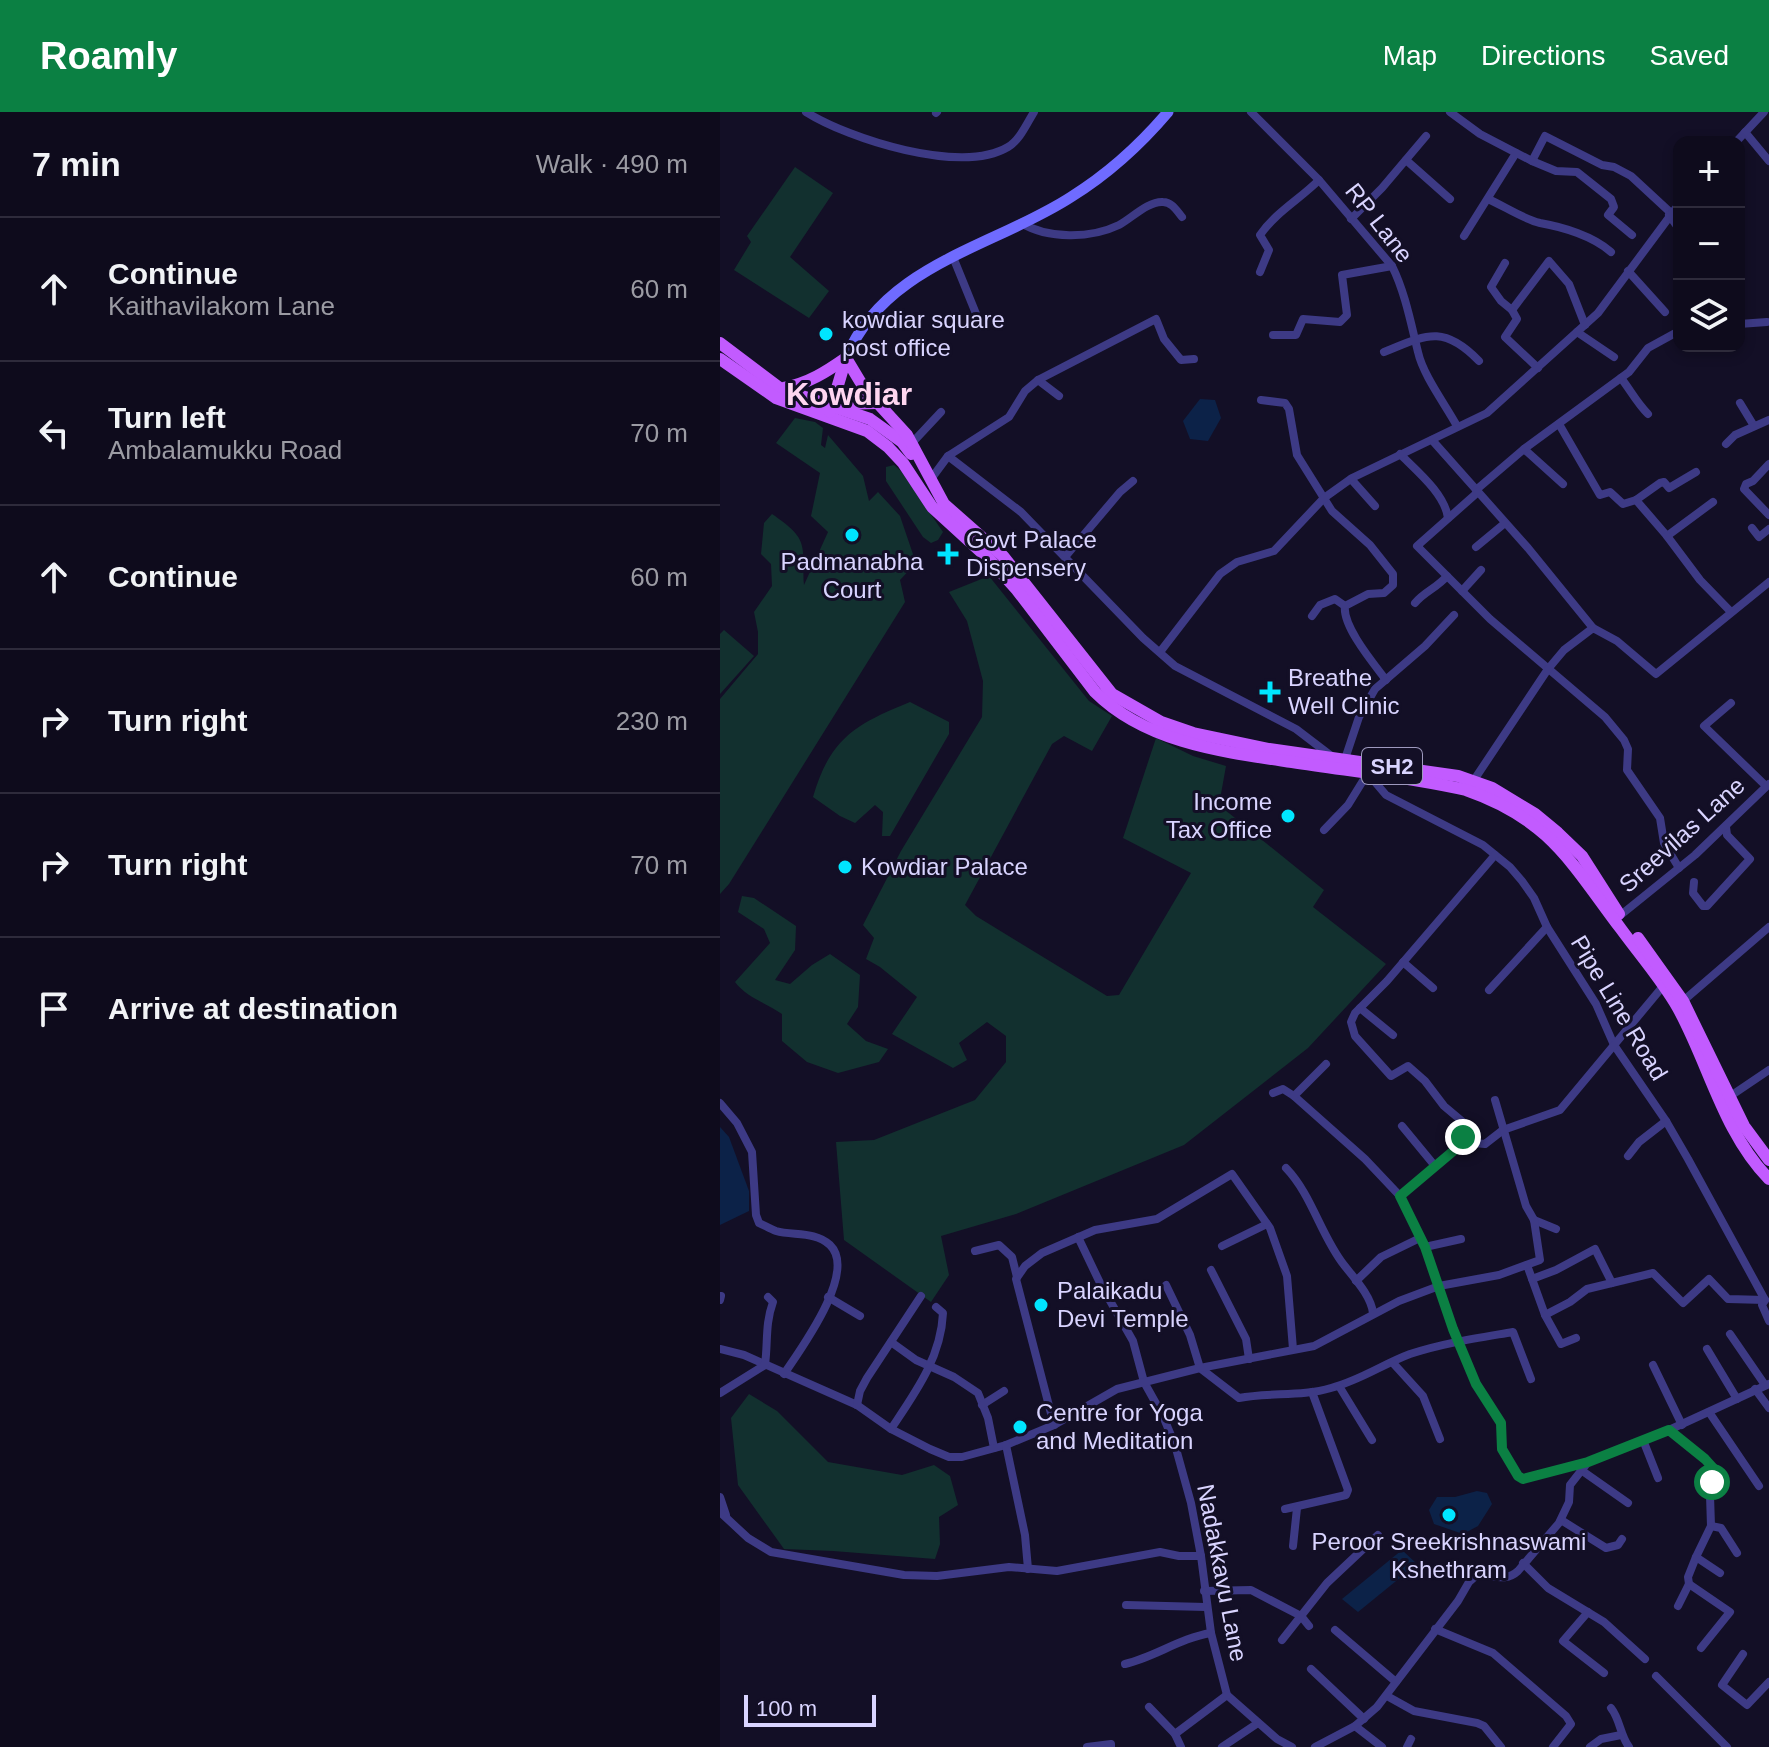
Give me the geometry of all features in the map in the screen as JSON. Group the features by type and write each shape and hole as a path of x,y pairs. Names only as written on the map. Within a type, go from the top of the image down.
{"main road":[{"path":"830,411 846,358 866,321 888,298 907,283 953,257 1069,199 1125,158 1168,112"},
{"name":"SH2","path":"720,343 781,389 830,411 870,419 902,442 931,479 944,504 1003,556 1112,694 1161,722 1193,733 1336,761"},
{"path":"781,389 823,375 846,358"},
{"path":"846,358 857,378 912,443 931,479"},
{"path":"720,359 776,398 830,411 867,431 888,447 903,463 932,507 990,560 1017,590 1108,705 1148,728 1199,745 1336,761 1471,785 1546,834 1582,873 1683,1001 1746,1129 1769,1160"},
{"name":"SH2","path":"830,411 877,403"},
{"path":"1666,983 1743,1145 1769,1179"}],"street":[{"path":"806,112 820,121 883,145 941,156 984,155 1008,147 1034,112"},
{"name":"RP Lane","path":"1251,112 1319,180 1392,266 1417,339 1418,354 1457,426"},
{"path":"1450,112 1480,134 1532,161 1556,171 1577,172 1611,199 1614,207 1608,215 1632,235"},
{"path":"1741,136 1764,112"},
{"path":"1745,132 1769,161"},
{"path":"1351,219 1426,136"},
{"path":"1532,161 1545,136 1631,176 1673,219"},
{"path":"1464,236 1516,153"},
{"path":"1406,160 1450,199"},
{"path":"1260,272 1269,250 1260,235 1281,211 1301,198 1319,180"},
{"path":"1488,199 1540,223 1550,223 1603,245 1611,252"},
{"path":"1021,223 1032,229 1062,235 1095,232 1117,226 1150,206 1165,202 1171,204 1182,217"},
{"path":"1160,652 1220,574 1237,562 1274,551 1324,498 1351,479 1487,413 1598,313 1675,208"},
{"path":"953,257 981,326"},
{"path":"1512,310 1549,261 1569,284 1585,325"},
{"path":"1505,263 1491,287 1517,319 1505,337 1538,368"},
{"path":"1273,335 1293,337 1303,319 1345,320 1342,275 1392,266"},
{"path":"1628,271 1665,312"},
{"path":"931,479 948,456 1009,417 1025,391 1038,380 1156,319 1164,339 1181,360 1194,359"},
{"path":"1745,324 1768,324"},
{"path":"1577,332 1614,357"},
{"path":"1673,334 1648,348 1621,378 1524,449 1417,546 1490,619 1605,717 1620,734 1628,749 1627,770 1660,818 1664,843 1679,868"},
{"path":"1384,352 1417,339 1440,335 1466,348 1479,361"},
{"path":"1621,378 1648,414"},
{"path":"1038,380 1059,396"},
{"path":"1261,400 1285,403 1289,409 1297,455 1332,511 1370,545 1393,574 1394,580 1384,593 1368,594 1345,606"},
{"path":"1740,403 1754,426"},
{"path":"912,443 941,412"},
{"path":"1726,444 1735,435 1769,420"},
{"path":"1559,424 1600,495 1610,492 1623,504 1636,500 1660,483 1664,482 1669,488 1696,472"},
{"path":"1432,440 1593,628 1617,641 1656,674 1769,582"},
{"path":"1524,449 1563,484"},
{"path":"1400,454 1425,479 1447,508 1448,518"},
{"path":"948,456 1021,512 1143,638 1175,666 1296,729 1336,761 1375,689 1425,646 1454,615"},
{"path":"1769,464 1744,489 1769,515"},
{"path":"1351,479 1375,506"},
{"path":"1065,557 1133,481"},
{"path":"1636,500 1700,580 1731,612"},
{"path":"1667,536 1713,502"},
{"path":"1476,547 1505,523"},
{"path":"1752,528 1759,537 1769,529"},
{"path":"1462,591 1481,570"},
{"path":"1415,603 1447,576"},
{"path":"1312,616 1320,605 1335,599 1345,606"},
{"path":"1345,606 1349,624 1386,680"},
{"path":"1471,785 1548,669 1564,650 1593,628"},
{"path":"1731,703 1704,726 1768,785"},
{"path":"1324,830 1348,805 1369,769"},
{"name":"Pipe Line Road","path":"1369,769 1386,795 1483,845 1522,881 1596,1004 1614,1045 1666,1121 1725,1224 1765,1300 1762,1305 1769,1321"},
{"name":"Sreevilas Lane","path":"1617,918 1726,827 1768,785"},
{"path":"1694,882 1693,893 1703,906 1707,906 1750,859 1727,835 1726,827"},
{"path":"1464,1142 1463,1122 1444,1106 1419,1075 1408,1066 1391,1076 1355,1036 1351,1022 1495,855"},
{"path":"1489,990 1547,927"},
{"path":"1683,1001 1769,927"},
{"path":"1403,962 1433,988"},
{"path":"1400,1196 1464,1142 1485,1144 1503,1130 1560,1110 1666,983"},
{"path":"1360,1008 1393,1035"},
{"path":"1294,1096 1326,1064"},
{"path":"1729,1097 1769,1070"},
{"path":"1273,1093 1283,1089 1294,1096 1365,1159 1400,1196 1425,1247 1476,1384 1501,1423 1502,1449 1523,1479 1588,1462 1682,1425 1767,1385 1730,1334"},
{"path":"720,1349 744,1355 857,1405 891,1429 949,1457 962,1457 1006,1445 1054,1425 1117,1389 1200,1368 1314,1346 1373,1313 1439,1286 1499,1275 1540,1260 1534,1220 1526,1206 1495,1100"},
{"path":"720,1103 737,1123 752,1152 759,1223 776,1231 805,1234 830,1245 835,1253 839,1270 818,1324 784,1374"},
{"path":"1628,1156 1639,1142 1666,1121"},
{"path":"1402,1126 1435,1166"},
{"path":"1286,1168 1295,1178 1327,1240 1356,1281 1373,1313"},
{"path":"1017,1277 1042,1253 1114,1225 1157,1219 1232,1174 1267,1224 1287,1276 1293,1349"},
{"path":"1534,1220 1556,1229"},
{"path":"1222,1246 1267,1224"},
{"name":"Nadakkavu Lane","path":"1078,1237 1133,1341 1144,1382 1175,1445 1201,1556 1211,1633 1227,1695 1258,1723 1292,1747"},
{"path":"1356,1281 1381,1257 1420,1238"},
{"path":"1425,1247 1461,1239"},
{"path":"975,1251 999,1245 1012,1257 1054,1425"},
{"path":"1532,1279 1595,1249 1612,1283"},
{"path":"1527,1265 1545,1315 1561,1344 1576,1338"},
{"path":"1211,1270 1246,1339 1249,1359"},
{"path":"1545,1315 1587,1289 1653,1273 1683,1303 1709,1279 1728,1299 1765,1300"},
{"path":"1166,1285 1190,1335 1200,1368 1239,1398 1312,1392 1339,1386 1361,1379 1408,1355 1458,1341 1513,1332 1531,1379"},
{"path":"857,1405 860,1391 921,1296"},
{"path":"765,1365 769,1336 766,1321 773,1302 768,1297"},
{"path":"828,1297 860,1316"},
{"path":"891,1429 930,1368 943,1313 936,1307"},
{"path":"891,1342 930,1368 954,1377 978,1393 988,1418 994,1448"},
{"path":"1707,1349 1737,1399"},
{"path":"1393,1363 1423,1396 1440,1439"},
{"path":"720,1393 765,1365"},
{"path":"1653,1365 1682,1425"},
{"path":"1339,1386 1372,1440"},
{"path":"1755,1389 1769,1408"},
{"path":"982,1405 1004,1391"},
{"path":"1285,1509 1346,1495 1348,1490 1312,1392"},
{"path":"1709,1412 1759,1486"},
{"path":"1669,1430 1715,1470 1710,1495 1711,1526 1678,1606"},
{"path":"1643,1440 1658,1478"},
{"path":"1006,1445 1025,1535 1028,1569"},
{"path":"1315,1747 1355,1726 1387,1696 1469,1582 1478,1574 1512,1577 1561,1520 1569,1502 1570,1485 1588,1462"},
{"path":"1581,1470 1628,1503"},
{"path":"720,1497 723,1514 748,1538 771,1552 904,1575 937,1576 975,1570 1057,1571 1160,1552 1201,1556"},
{"path":"1293,1546 1297,1508"},
{"path":"1561,1520 1606,1548 1618,1545 1622,1539"},
{"path":"1711,1526 1721,1528 1737,1553"},
{"path":"1282,1640 1327,1583 1378,1535"},
{"path":"1696,1557 1720,1573"},
{"path":"1523,1563 1548,1588 1604,1622 1645,1659"},
{"path":"1689,1584 1730,1612 1701,1648"},
{"path":"1204,1591 1251,1590 1301,1616 1309,1626"},
{"path":"1126,1605 1206,1607"},
{"path":"1588,1612 1563,1641 1604,1673"},
{"path":"1435,1629 1493,1653 1566,1716 1571,1724 1553,1747"},
{"path":"1335,1630 1396,1682"},
{"path":"1125,1664 1156,1654 1189,1638 1211,1633"},
{"path":"1743,1654 1722,1685 1726,1690 1747,1705 1769,1682"},
{"path":"1311,1669 1364,1719"},
{"path":"1656,1676 1727,1747"},
{"path":"1175,1734 1227,1695"},
{"path":"1387,1696 1414,1711 1484,1726 1501,1747"},
{"path":"1149,1707 1175,1734 1181,1747"},
{"path":"1611,1708 1629,1747"},
{"path":"1222,1747 1258,1723"},
{"path":"1355,1726 1382,1747"},
{"path":"1590,1747 1601,1739 1621,1735"},
{"path":"1087,1747 1111,1744 1111,1747"}],"green space":[{"path":"795,167 833,193 790,257 829,291 809,318 734,270 751,242 747,236"},
{"path":"795,418 815,422 823,428 821,445 825,448 828,435 863,476 869,501 878,492 900,516 916,563 900,580 905,602 720,894 720,699 758,654 754,612 772,586 771,564 761,554 764,523 772,514 798,537 803,551 804,585 828,532 811,516 820,473 776,443"},
{"path":"894,465 943,532 938,540 931,543 923,537 886,481 886,467"},
{"path":"989,576 1089,701 1112,716 1092,751 1064,736 1052,744 965,905 976,916 1107,996 1119,995 1191,873 1123,838 1156,738 1193,756 1226,766 1219,805 1324,890 1313,907 1386,964 1308,1048 1184,1145 1016,1214 941,1236 949,1275 931,1302 844,1240 836,1142 874,1140 975,1100 1006,1062 1006,1036 987,1022 959,1043 967,1060 953,1068 892,1034 917,997 866,959 874,938 863,925 901,851 982,717 983,681 967,621 949,592"},
{"path":"724,630 754,656 720,694 720,634"},
{"path":"910,702 949,722 949,734 890,836 882,836 883,812 875,805 855,823 813,797 828,760 848,736 874,718"},
{"path":"742,896 754,898 796,926 795,950 775,980 790,984 830,954 860,975 858,1007 847,1024 866,1041 888,1049 879,1062 838,1073 807,1062 782,1041 782,1014 750,996 735,982 770,943 764,929 738,912"},
{"path":"749,1394 777,1411 828,1462 902,1475 934,1465 950,1476 958,1505 939,1517 940,1544 935,1559 784,1549 738,1485 731,1418"}],"water":[{"path":"1200,399 1215,400 1221,418 1208,441 1190,439 1183,421"},
{"path":"720,1127 729,1137 749,1191 749,1211 720,1225"},
{"path":"1477,1491 1487,1493 1492,1504 1478,1526 1463,1534 1434,1524 1429,1510 1437,1497 1455,1497"},
{"path":"1402,1550 1417,1564 1358,1612 1342,1599"}],"place":[{"name":"kowdiar square post office","path":"826,334"},
{"name":"Padmanabha Court","path":"852,535"},
{"name":"Govt Palace Dispensery","path":"948,554"},
{"name":"Breathe Well Clinic","path":"1270,692"},
{"name":"Income Tax Office","path":"1288,816"},
{"name":"Kowdiar Palace","path":"845,867"},
{"name":"Palaikadu Devi Temple","path":"1041,1305"},
{"name":"Centre for Yoga and Meditation","path":"1020,1427"},
{"name":"Peroor Sreekrishnaswami Kshethram","path":"1449,1515"}],"district":[{"name":"Kowdiar","path":"849,394"}],"route":[{"path":"1463,1137 1464,1142 1400,1196 1425,1247 1476,1384 1501,1423 1502,1449 1518,1476 1523,1479 1588,1462 1669,1430 1715,1470 1712,1482"}]}
